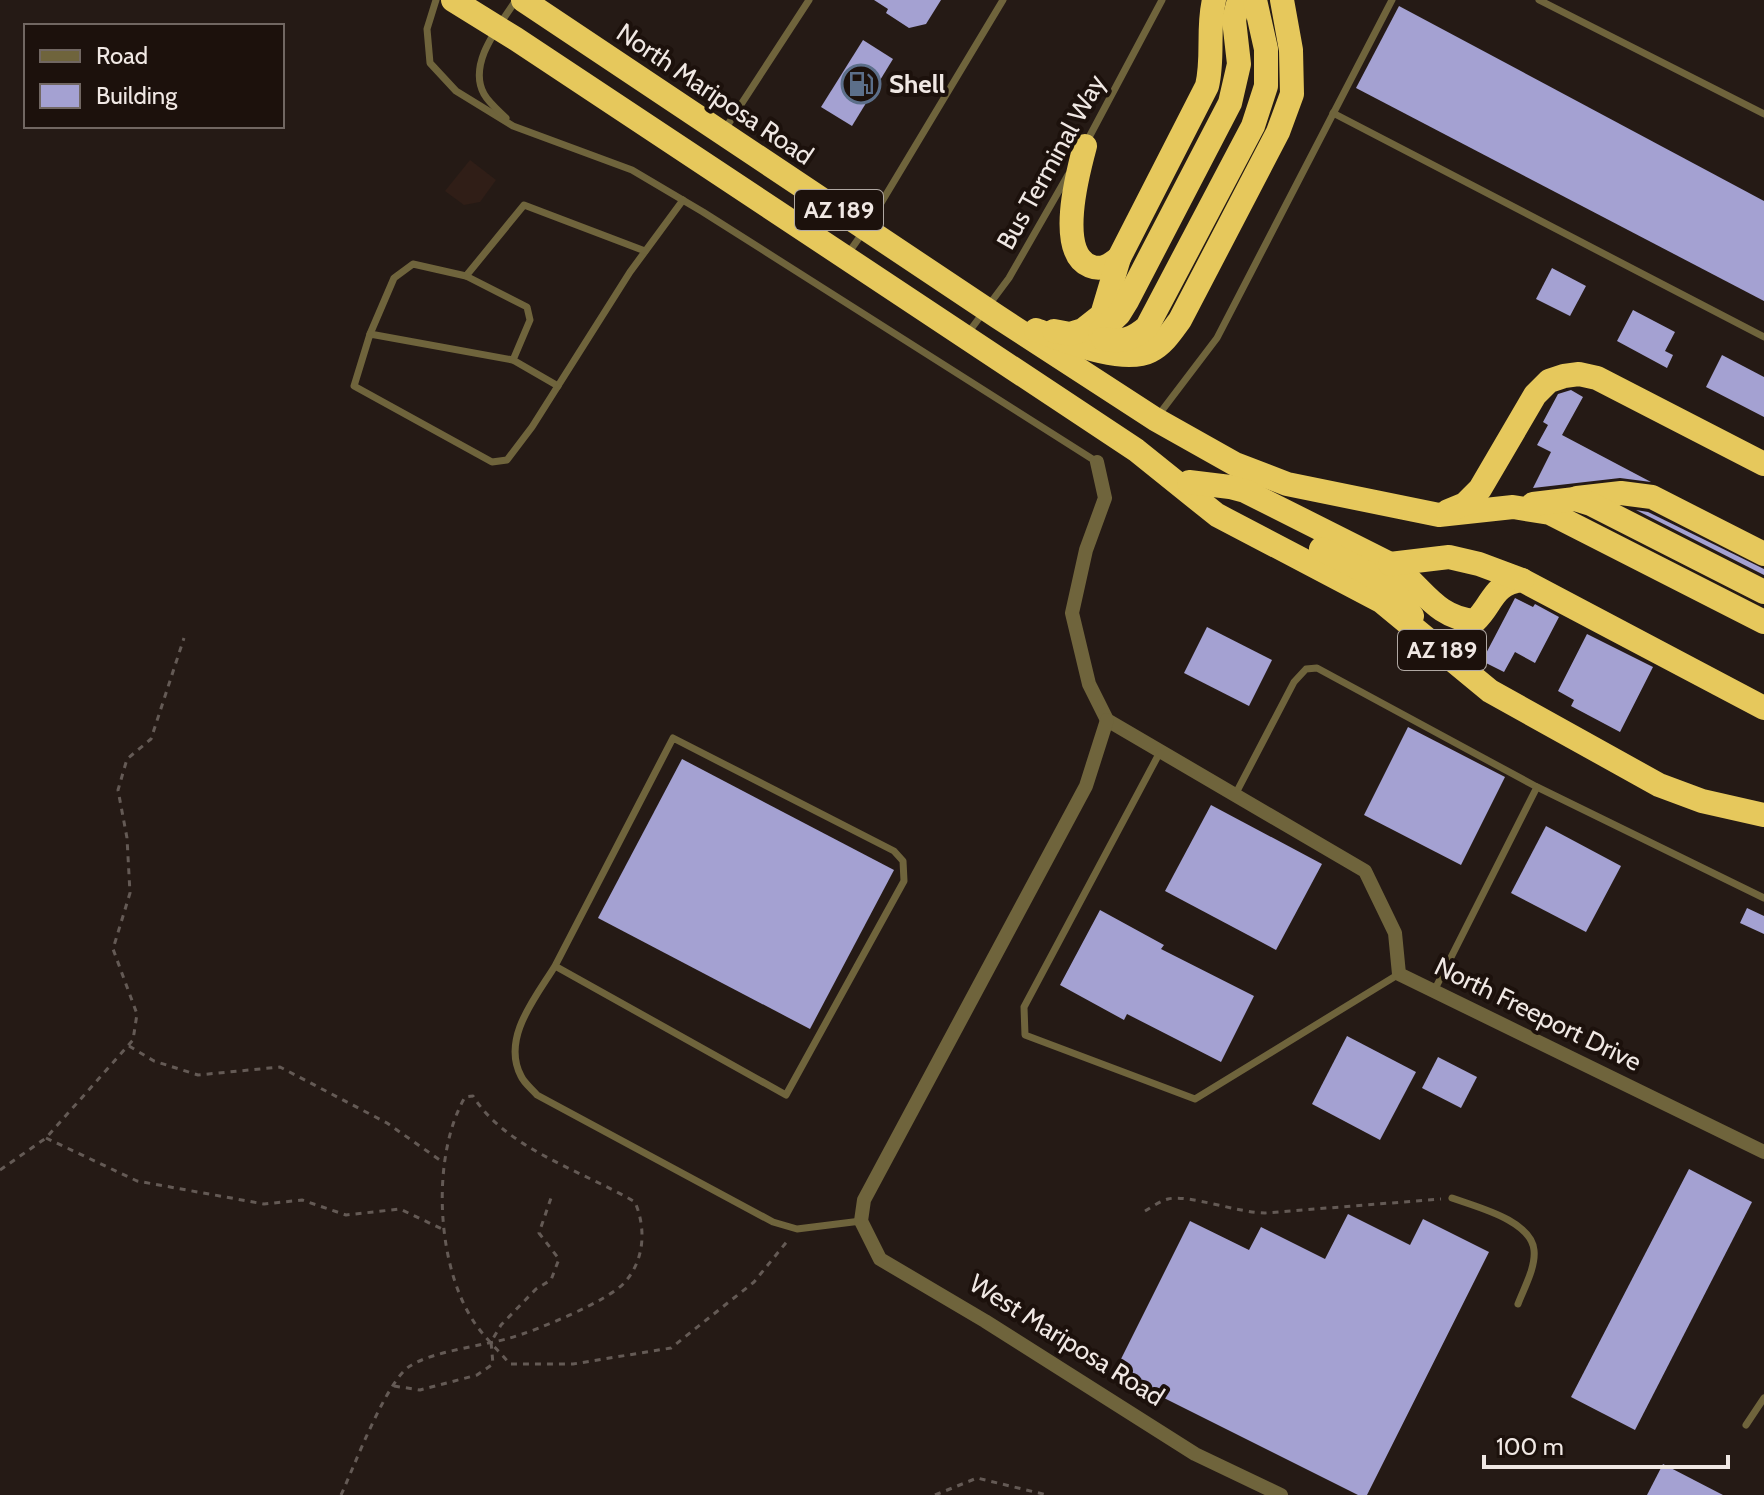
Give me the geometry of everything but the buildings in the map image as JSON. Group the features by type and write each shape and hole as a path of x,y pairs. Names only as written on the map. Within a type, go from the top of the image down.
{"highway":[{"name":"AZ 189","path":"453,0 1136,450 1217,515 1381,601 1490,691 1659,785 1702,801 1764,815"},
{"name":"North Mariposa Road","path":"523,0 1155,419"},
{"path":"1092,335 1119,258 1207,86 1212,65 1209,20 1214,0"},
{"path":"1092,335 1218,95 1224,66 1221,19 1227,0"},
{"path":"1000,316 1073,343 1100,332 1119,314 1230,103 1239,64 1234,20 1241,0"},
{"path":"1000,316 1121,341 1132,339 1147,327 1253,126 1266,86 1266,49 1255,0"},
{"path":"1092,335 1134,348 1148,342 1160,331 1268,128 1281,91 1280,49 1270,0"},
{"path":"1092,335 1139,355 1152,351 1166,339 1186,309 1278,132 1292,94 1291,50 1282,0"},
{"path":"1085,146 1073,194 1072,227 1077,252 1087,265 1099,268 1110,266 1119,258"},
{"path":"1439,515 1465,504 1480,489 1535,395 1549,381 1564,376 1579,374 1597,378 1764,464"},
{"name":"AZ 189","path":"1155,419 1235,464 1287,484 1439,515 1621,493 1652,497 1764,554"},
{"path":"1136,450 1155,419"},
{"name":"AZ 189","path":"1162,468 1387,584 1405,604 1422,633"},
{"name":"AZ 189","path":"1189,482 1245,491 1390,564 1401,571 1429,602 1461,620 1475,621 1484,613 1495,592 1507,582 1522,580"},
{"path":"1575,499 1764,592"},
{"name":"AZ 189","path":"1513,507 1550,513 1713,596 1758,626 1764,643"},
{"path":"1390,564 1449,557 1522,580 1764,708"}],"street":[{"path":"861,1221 864,1200 1086,786 1107,720 1089,684 1072,613 1086,550 1105,498 1097,462"},
{"name":"North Freeport Drive","path":"1107,720 1365,871 1395,933 1399,974 1764,1152"},
{"name":"West Mariposa Road","path":"861,1221 880,1259 985,1321 1195,1454 1281,1495"}],"lane":[{"path":"436,0 427,29 430,63 456,91 513,126 632,170 1097,462"},
{"path":"513,126 483,93 478,70 498,28 516,0"},
{"path":"723,133 809,0"},
{"path":"846,257 1003,0"},
{"name":"Bus Terminal Way","path":"966,336 1000,316 1009,278 1085,146 1162,0"},
{"path":"1155,419 1217,338 1392,0"},
{"path":"1539,0 1764,114"},
{"path":"1333,113 1764,337"},
{"path":"513,360 530,320 527,307 466,276 413,264 394,278 370,334 354,386 492,462 507,460 645,251 683,200"},
{"path":"466,276 524,205 645,251"},
{"path":"370,334 513,360 558,386"},
{"path":"1235,795 1294,682 1306,669 1317,668 1537,787 1764,898"},
{"path":"555,966 786,1095 904,881 903,861 894,851 673,738 517,1034 515,1057 521,1076 537,1095 773,1222 797,1229 861,1221"},
{"path":"1160,751 1024,1007 1025,1035 1195,1099 1399,974"},
{"path":"1434,991 1537,787"},
{"path":"1452,1198 1512,1222 1529,1236 1534,1249 1532,1265 1518,1304"},
{"path":"1746,1425 1764,1398"}],"path":[{"path":"0,1170 46,1138 133,1040 137,1014 113,949 130,893 127,838 118,790 127,759 151,739 184,638"},
{"path":"128,1046 154,1061 198,1075 280,1067 387,1123 444,1163"},
{"path":"341,1495 382,1403 408,1366 450,1352 491,1342 510,1338 579,1311 625,1283 641,1252 643,1221 635,1202 518,1140 484,1115 473,1096 465,1097 459,1107 444,1163 442,1229 450,1267 473,1321 491,1342 510,1364 573,1364 671,1348 754,1282 797,1229"},
{"path":"46,1138 137,1181 264,1204 302,1200 346,1215 400,1209 442,1229"},
{"path":"394,1386 420,1390 477,1375 493,1364 491,1342 501,1325 536,1289 551,1280 559,1259 539,1233 551,1198"},
{"path":"1145,1211 1170,1198 1205,1202 1247,1213 1265,1213 1452,1198"},
{"path":"935,1495 977,1478 1047,1495"}],"shaded area":[{"path":"470,160 496,180 480,202 464,205 445,191"}],"place":[{"name":"Shell","path":"861,84"}]}
